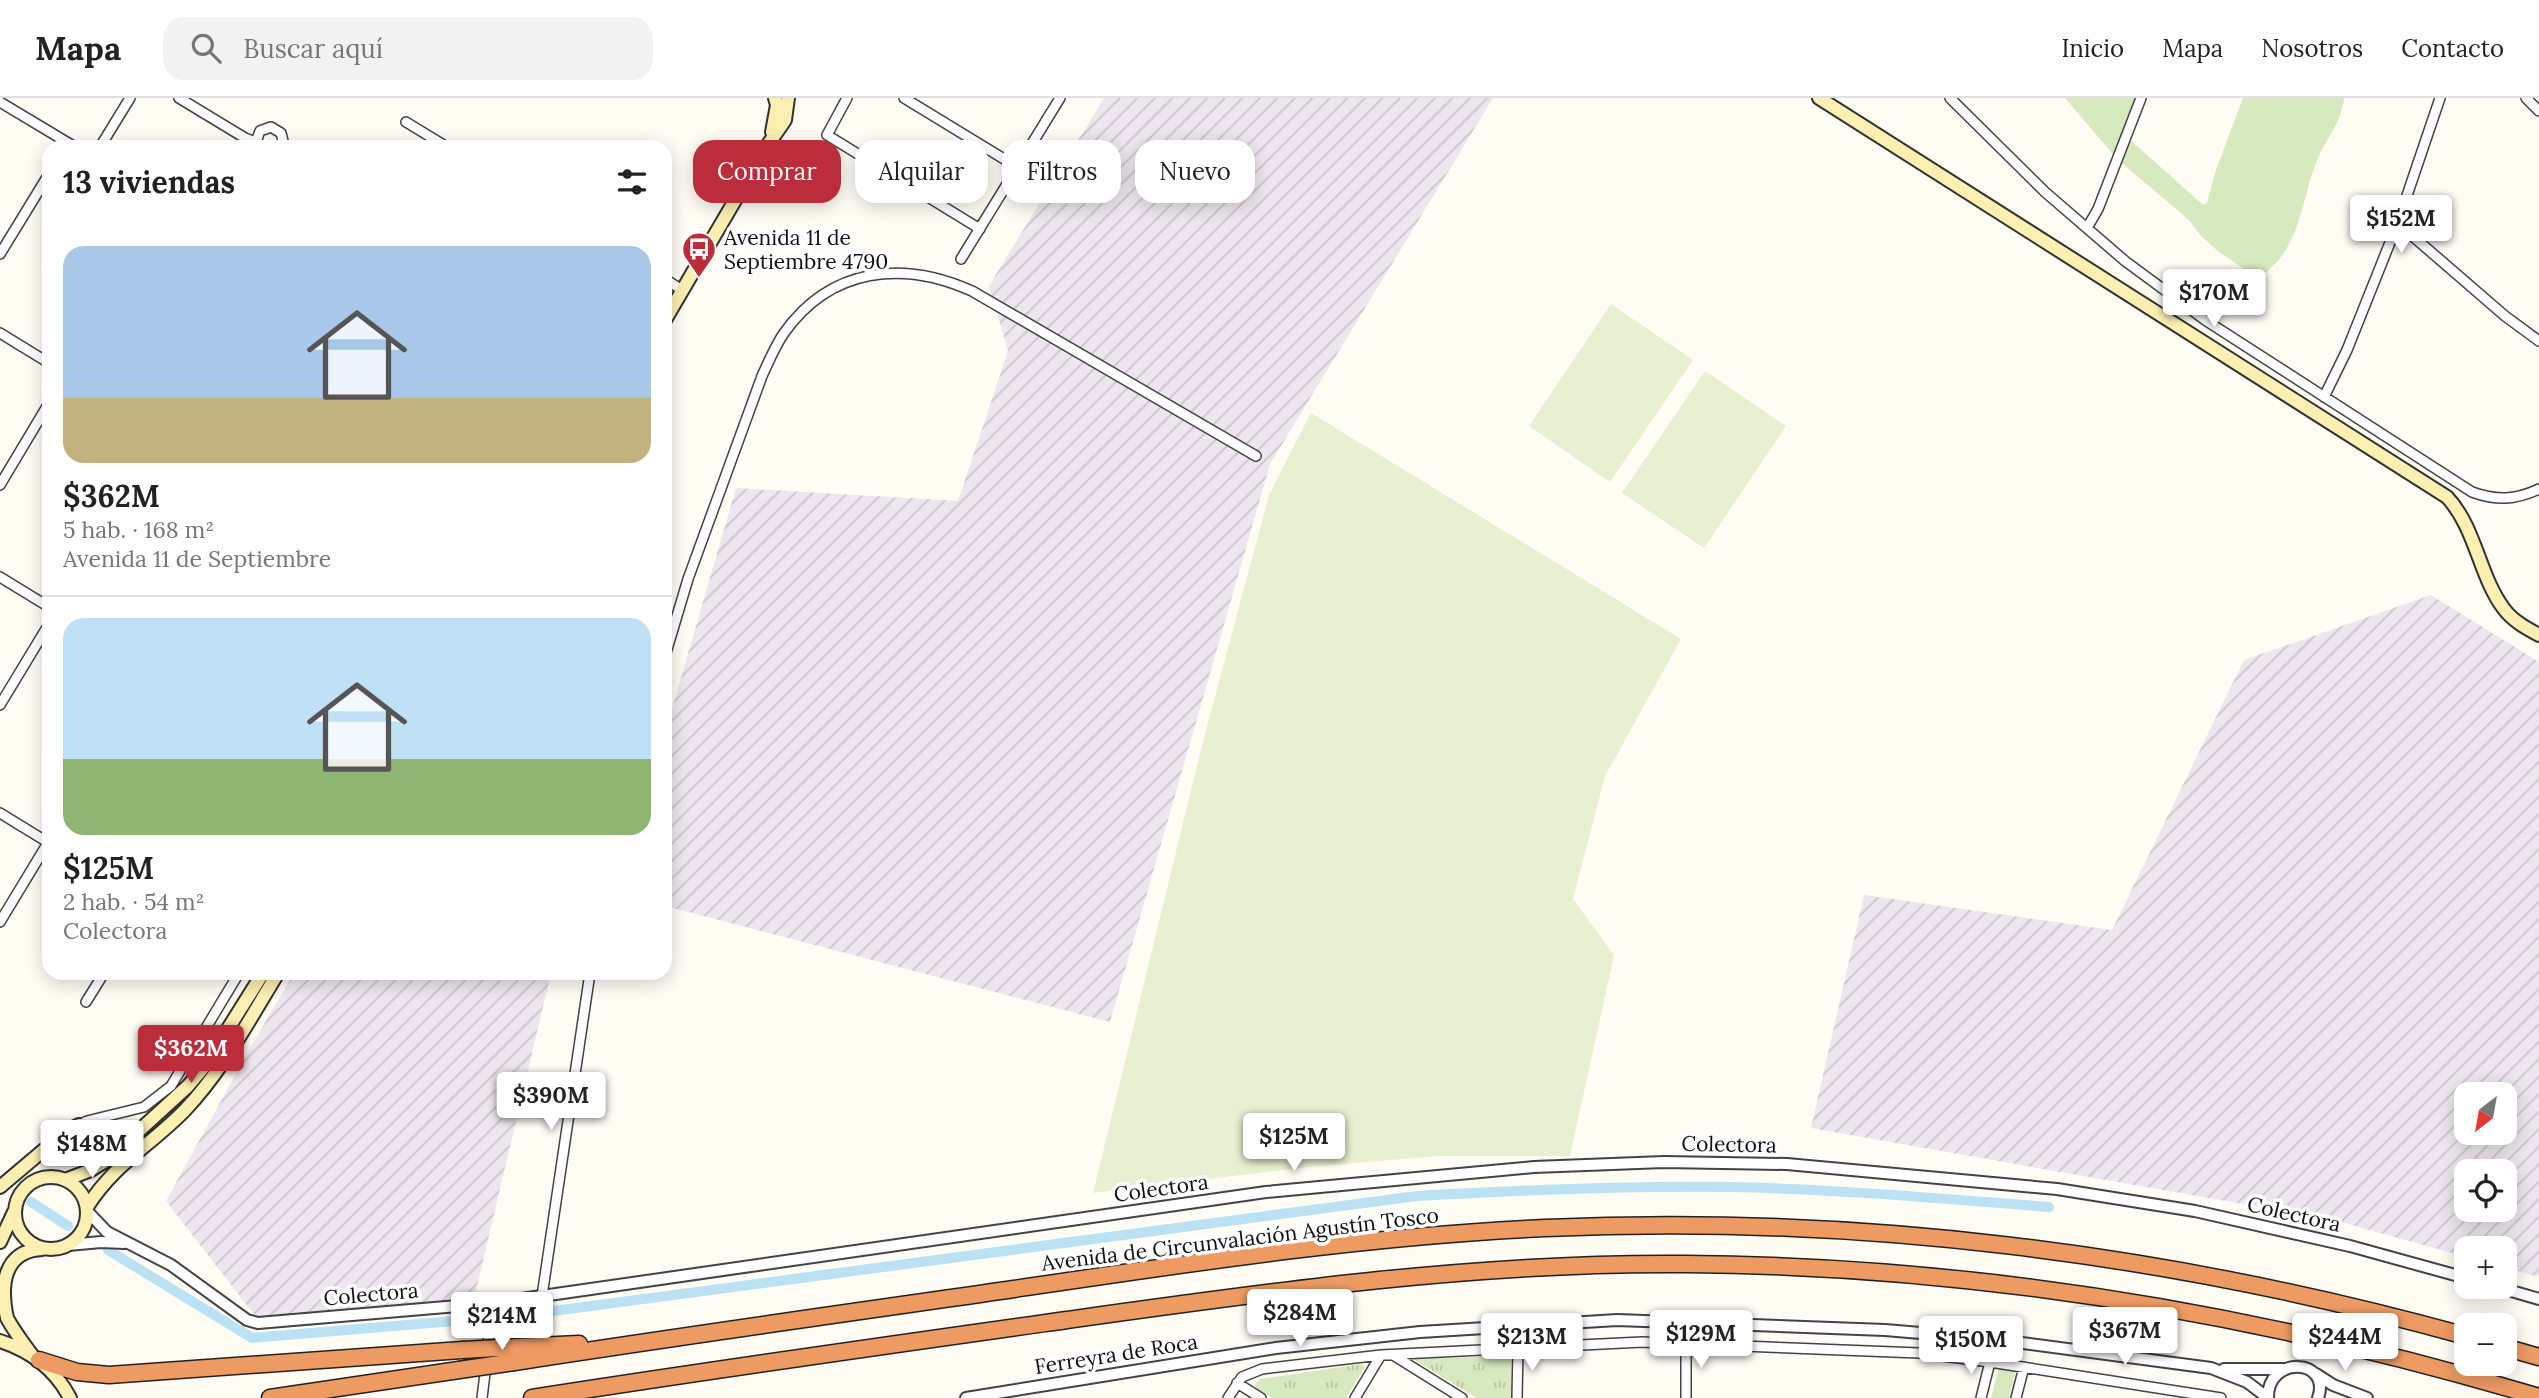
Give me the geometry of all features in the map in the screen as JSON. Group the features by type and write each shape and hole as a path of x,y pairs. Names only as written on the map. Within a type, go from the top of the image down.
{"highway":[{"name":"Avenida de Circunvalación Agustín Tosco","path":"515,1355 638,1344 1339,1244 1477,1232 1655,1226 1743,1226 1864,1232 2074,1254 2134,1262 2290,1292 2454,1332"},
{"path":"533,1398 1348,1281 1542,1267 1738,1265 1909,1274 2127,1300 2267,1326 2353,1346 2539,1397"},
{"path":"2517,1347 2539,1350"},
{"path":"2517,1349 2539,1357"},
{"path":"36,1357 77,1372 109,1375 462,1350 515,1355"},
{"path":"270,1398 459,1370 515,1355"},
{"path":"606,1398 684,1386 784,1361"}],"main road":[{"path":"769,140 775,127 775,98"},
{"path":"771,140 785,120 788,98"},
{"path":"1819,98 2447,496 2460,513 2503,609 2520,624 2539,635"},
{"path":"672,308 733,203"},
{"path":"65,1180 91,1170 107,1160 188,1086 204,1067 259,980"},
{"path":"70,1398 59,1379 36,1357 8,1319 2,1301 1,1285 8,1264 16,1255 27,1250 57,1249 68,1245 83,1231 87,1209 104,1182 169,1125 202,1090 227,1056 274,980"},
{"path":"0,1186 65,1132 79,1125 97,1135 107,1160"},
{"path":"0,1242 22,1193 33,1182 49,1177 65,1180 79,1191 87,1209"},
{"path":"16,1208 20,1231 33,1244 44,1249"},
{"path":"0,1341 36,1357"}],"street":[{"path":"104,140 130,98"},
{"path":"179,98 249,140"},
{"path":"847,98 827,135 980,229"},
{"path":"904,98 1002,158"},
{"path":"1034,140 1058,101 1047,98"},
{"path":"1950,98 2021,169 2125,261 2183,304 2323,397 2472,492 2506,499 2539,489"},
{"path":"2087,228 2098,209 2141,98"},
{"path":"2323,397 2347,350 2397,225 2440,98"},
{"path":"2526,98 2539,111"},
{"path":"0,102 60,140"},
{"path":"405,122 435,140"},
{"path":"259,140 260,131 271,127 281,133 283,140"},
{"path":"0,254 42,185"},
{"path":"961,259 1002,192"},
{"path":"2397,225 2505,316 2539,341"},
{"path":"672,633 688,579 773,352 785,332 815,302 831,290 853,281 899,272 952,282 972,291 1256,456"},
{"path":"672,284 682,290"},
{"path":"0,333 42,359"},
{"path":"0,485 42,415"},
{"path":"0,578 42,603"},
{"path":"0,705 42,636"},
{"path":"0,813 42,838"},
{"path":"0,922 42,853"},
{"path":"86,1002 100,980"},
{"path":"79,1125 144,1107 171,1086 235,980"},
{"path":"542,1296 589,980"},
{"name":"Colectora","path":"87,1209 107,1232 171,1265 247,1320 258,1322 493,1303 1266,1192 1461,1172 1664,1162 1787,1164 2057,1189 2195,1211 2350,1246 2454,1275"},
{"name":"Colectora","path":"68,1245 101,1242 131,1244"},
{"path":"2517,1293 2539,1299"},
{"path":"482,1398 493,1303"},
{"name":"Ferreyra de Roca","path":"966,1398 1289,1346 1420,1332 1617,1320 1759,1324 1940,1334 2211,1368 2248,1382 2268,1398"},
{"path":"1228,1398 1247,1373 1262,1369 1392,1354 1625,1342 1895,1351 1990,1362 2178,1394 2221,1398"},
{"path":"1686,1342 1686,1398"},
{"path":"1517,1398 1518,1348"},
{"path":"1392,1354 1462,1398"},
{"path":"1355,1398 1381,1355"},
{"path":"1981,1398 1990,1362"},
{"path":"2017,1398 2024,1367"},
{"path":"2211,1368 2300,1367 2333,1385 2367,1398"},
{"name":"Ferreyra de Roca","path":"2268,1398 2270,1382 2284,1369"},
{"path":"2316,1374 2320,1383 2318,1398"},
{"path":"1237,1383 1261,1398"}],"shaded area":[{"path":"1104,98 1493,98 1270,464 1110,1022 672,908 672,709 736,488 958,501 1008,351 989,286 1040,203 1121,203 1121,140 1078,140"},
{"path":"2431,595 2539,662 2539,1277 2517,1271 2517,1236 2454,1236 2454,1254 2334,1220 1811,1128 1864,895 2112,930 2244,660"},
{"path":"290,980 549,980 474,1299 256,1317 166,1201"}],"green space":[{"path":"2065,98 2135,98 2127,137 2203,205 2207,203 2216,170 2243,98 2344,98 2337,122 2314,169 2291,240 2281,257 2267,272 2246,270 2219,252 2201,236 2189,220 2117,159"},
{"path":"1611,304 1693,360 1610,482 1529,426"},
{"path":"1705,371 1786,426 1704,548 1622,493"},
{"path":"1311,413 1681,639 1605,776 1573,899 1614,955 1570,1156 1438,1156 1308,1167 1093,1193 1201,749 1269,495"},
{"path":"1508,1356 1511,1359 1512,1398 1477,1398 1413,1359"},
{"path":"2000,1363 2017,1365 2009,1398 1991,1398"},
{"path":"1362,1364 1365,1367 1346,1398 1273,1398 1256,1388 1255,1384 1260,1379"}],"waterway":[{"path":"508,1317 1417,1196 1574,1189 1730,1187 1850,1192 2049,1207"},
{"path":"31,1202 68,1226"},
{"path":"108,1250 252,1338 466,1320"}],"place":[{"name":"Avenida 11 de Septiembre 4790","path":"699,279"}]}
